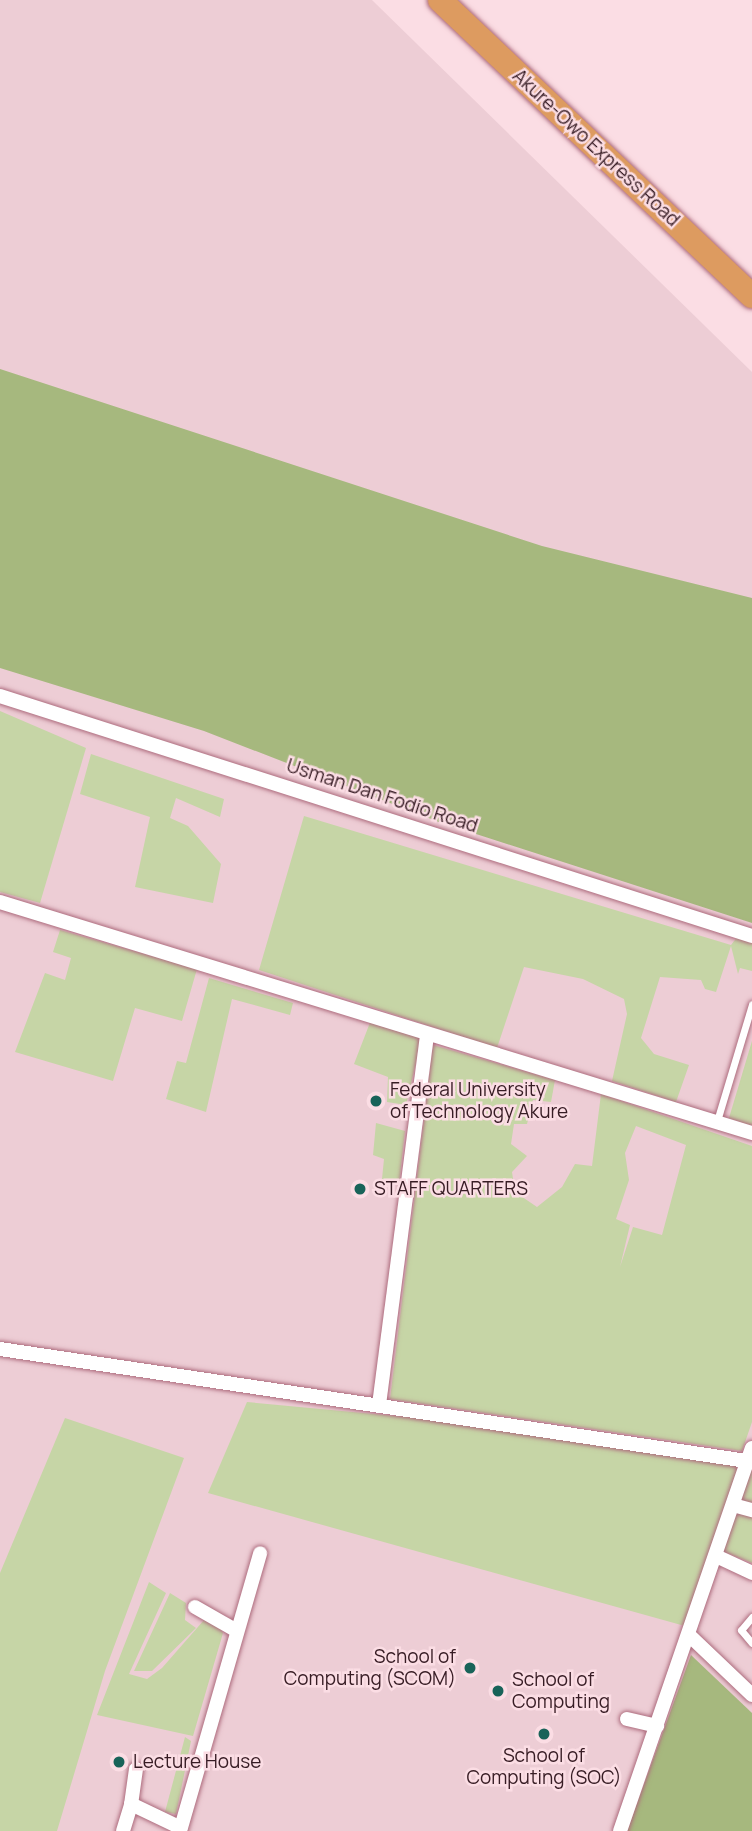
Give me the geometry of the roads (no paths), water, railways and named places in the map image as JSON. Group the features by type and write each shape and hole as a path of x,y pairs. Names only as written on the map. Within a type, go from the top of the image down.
{"highway":[{"name":"Akure-Owo Express Road","path":"440,0 752,296"}],"street":[{"name":"Usman Dan Fodio Road","path":"0,696 752,936"},
{"path":"0,902 752,1133"},
{"path":"379,1405 427,1034"},
{"path":"0,1349 379,1405 750,1454 620,1831"},
{"path":"733,1505 752,1510"},
{"path":"131,1804 181,1829 260,1553"},
{"path":"716,1556 752,1573"},
{"path":"195,1606 237,1631"},
{"path":"689,1635 752,1695"},
{"path":"627,1719 657,1726"},
{"path":"123,1831 131,1804 136,1769"}],"lane":[{"path":"717,1121 752,1004"},
{"path":"752,1617 741,1630 752,1643"}],"place":[{"name":"Federal University of Technology Akure","path":"376,1101"},
{"name":"STAFF QUARTERS","path":"360,1189"},
{"name":"School of Computing (SCOM)","path":"470,1668"},
{"name":"School of Computing","path":"498,1691"},
{"name":"School of Computing (SOC)","path":"544,1734"},
{"name":"Lecture House","path":"119,1762"}]}
